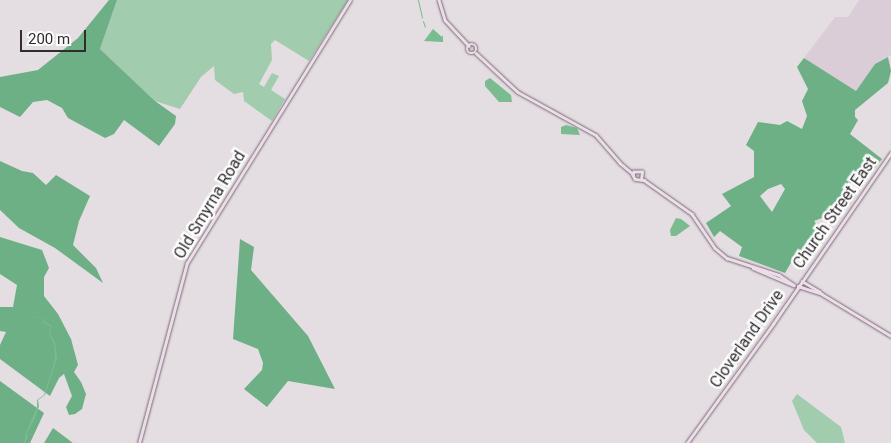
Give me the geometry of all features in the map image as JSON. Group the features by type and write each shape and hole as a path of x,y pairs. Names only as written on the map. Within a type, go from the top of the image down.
{"street":[{"name":"Old Smyrna Road","path":"139,443 188,260 350,0"},
{"path":"439,0 445,20 469,46 470,54 476,53"},
{"path":"469,46 476,46 476,53 523,95 596,135 620,163 633,172 635,179 642,179 692,214 720,252 733,261 799,286"},
{"name":"Church Street East","path":"799,286 891,153"},
{"path":"633,172 641,171 642,179"},
{"path":"802,281 825,296"},
{"name":"Cloverland Drive","path":"687,443 799,286 825,296 891,336"}],"shaded area":[{"path":"109,0 117,0 100,49 155,101 176,116 175,124 159,146 124,120 114,134 105,138 68,118 62,108 47,100 33,102 20,117 0,107 0,77 38,70 78,38"},
{"path":"117,0 348,0 309,61 275,40 271,44 272,60 259,84 264,87 272,73 279,76 271,90 285,99 272,121 244,101 243,92 234,94 215,80 214,66 201,77 180,109 155,101 100,49"},
{"path":"859,0 891,0 891,55 875,64 856,91 804,58 835,17 848,17"},
{"path":"433,29 442,37 443,35 443,42 424,41"},
{"path":"888,57 891,71 888,83 855,110 855,117 858,120 850,134 882,159 862,184 848,183 848,193 854,197 838,217 830,215 814,221 825,234 806,262 796,254 785,273 739,256 742,247 720,231 714,237 706,223 731,206 722,194 754,177 754,151 746,145 758,122 780,125 787,121 802,129 807,116 802,101 808,89 797,67 804,58 856,91 875,64","holes":["781,184 785,189 772,212 760,196 768,189"]},
{"path":"490,78 511,95 512,102 499,102 485,86 485,81"},
{"path":"566,125 577,128 580,135 561,134 561,127"},
{"path":"0,161 22,171 33,173 46,185 56,175 90,196 79,221 73,245 96,268 103,283 55,248 19,228 0,210"},
{"path":"676,218 681,219 690,226 676,236 671,236 670,230"},
{"path":"0,237 42,250 49,268 44,277 44,296 58,314 71,339 78,365 74,372 86,394 82,409 75,414 69,415 66,407 72,396 64,374 59,378 50,396 0,359 0,345 6,332 0,331 0,307 13,307 17,285 0,274"},
{"path":"240,239 254,247 251,270 308,336 335,389 288,381 267,407 244,389 262,370 263,363 258,349 233,339"},
{"path":"24,316 43,318 45,322 51,325 50,334 55,343 57,358 45,395 38,400 39,406 24,443 26,433 37,407 37,400 44,395 55,360 54,344 49,334 50,326 44,323 42,318"},
{"path":"0,381 44,413 30,443 0,443"},
{"path":"797,394 841,427 845,443 817,443 804,430 792,401"},
{"path":"53,428 73,443 44,443"}],"waterway":[{"path":"418,0 422,18"},
{"path":"423,21 425,27"},
{"path":"24,443 26,435"}]}
